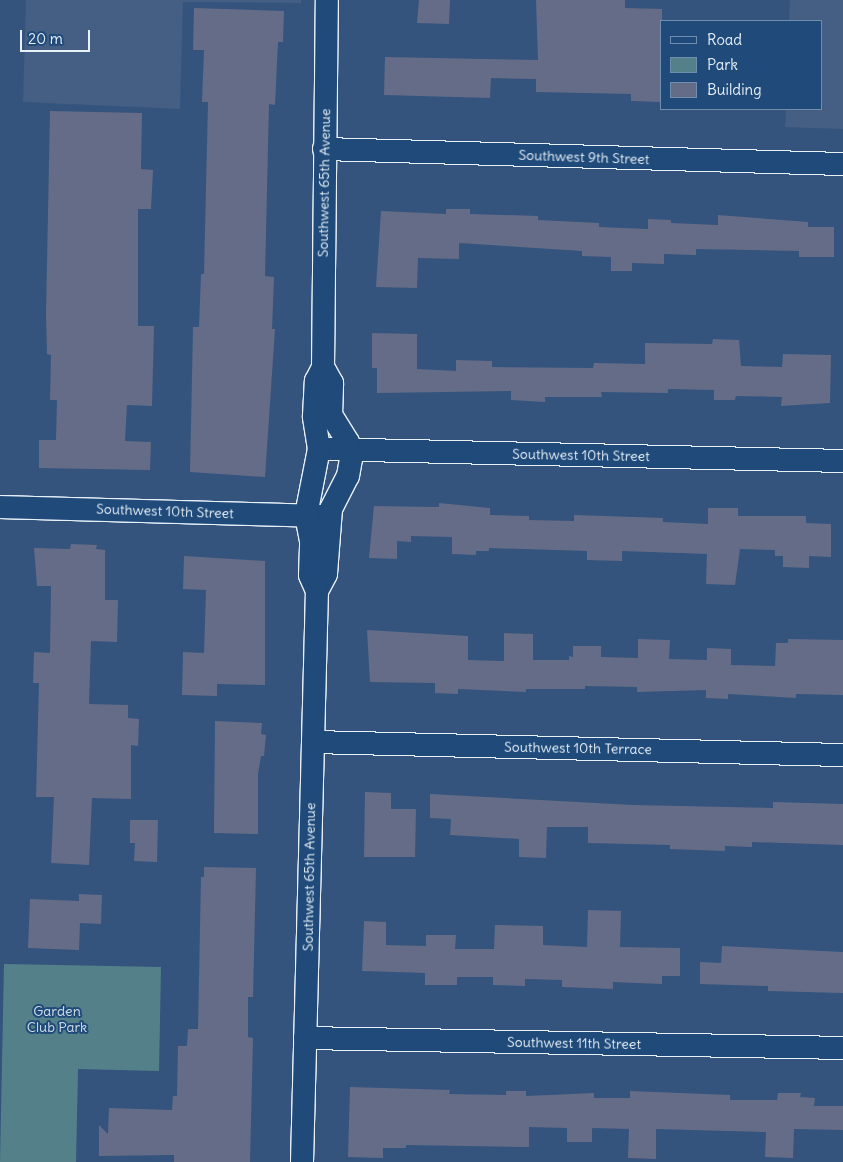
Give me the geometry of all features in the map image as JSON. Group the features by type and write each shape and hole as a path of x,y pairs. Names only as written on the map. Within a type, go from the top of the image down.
{"street":[{"name":"Southwest 65th Avenue","path":"302,1162 317,591 310,575 311,541 306,515 319,449 315,399 316,381 323,367 327,0"},
{"name":"Southwest 9th Street","path":"324,149 843,164"},
{"name":"Southwest 65th Avenue","path":"317,591 326,574 329,516 348,476 352,450 331,416 332,383 323,367"},
{"name":"Southwest 10th Street","path":"319,449 843,461"},
{"name":"Southwest 10th Street","path":"0,507 329,516"},
{"name":"Southwest 10th Terrace","path":"313,742 843,755"},
{"name":"Southwest 11th Street","path":"305,1038 843,1048"}],"shaded area":[{"path":"26,0 301,0 301,3 183,2 180,109 23,102"},
{"path":"790,0 843,0 843,129 785,127 786,110 823,110 823,20 789,20"}],"green space":[{"name":"Garden Club Park","path":"4,964 161,967 159,1071 78,1069 76,1162 0,1162"}],"building":[{"path":"419,0 450,0 449,24 417,23"},
{"path":"536,0 625,0 625,8 662,9 662,20 660,20 660,102 631,101 631,94 536,92 536,79 491,78 490,98 384,95 385,57 538,60"},
{"path":"194,8 284,11 283,42 278,42 275,105 269,104 265,276 274,277 272,329 275,329 265,477 190,472 193,327 199,327 201,274 204,274 208,102 202,102 204,50 193,50"},
{"path":"50,111 142,113 141,169 153,170 151,209 138,209 138,326 154,326 152,406 127,405 125,441 151,442 150,470 39,468 39,440 56,440 57,400 50,400 51,355 47,354 46,314"},
{"path":"446,209 470,209 470,214 538,216 538,220 599,223 599,227 648,229 648,219 671,220 671,223 718,225 718,215 808,222 808,227 834,227 834,257 799,257 799,251 696,249 696,255 664,254 664,264 632,263 632,271 611,271 611,257 582,256 582,251 459,243 459,259 418,258 417,288 376,287 381,211 446,214"},
{"path":"372,333 417,334 417,369 456,371 456,360 492,361 492,367 593,368 594,363 645,364 645,343 712,344 713,339 739,340 741,366 782,367 783,354 831,355 830,403 781,406 782,397 736,396 735,400 714,400 714,390 668,389 668,393 601,392 602,397 545,397 545,402 511,400 511,391 377,393 377,368 372,368"},
{"path":"439,503 490,508 490,515 529,516 529,520 574,521 574,515 663,518 663,522 708,524 708,508 738,508 738,516 806,516 806,523 831,524 831,557 809,556 809,568 783,567 783,556 775,556 775,550 740,549 735,585 706,584 707,554 622,551 622,561 587,560 587,551 489,548 489,551 476,551 476,555 452,554 452,537 411,536 411,542 397,541 397,559 369,558 374,506 439,507"},
{"path":"71,544 97,545 96,549 105,550 105,600 118,600 117,642 91,641 89,704 128,705 128,718 139,719 138,746 131,745 131,799 92,798 89,865 51,863 54,797 36,797 39,683 33,683 34,652 50,653 51,586 37,586 34,548 70,549"},
{"path":"184,556 265,561 265,685 217,684 217,696 182,695 183,652 204,653 206,590 183,589"},
{"path":"367,630 468,636 468,660 504,661 504,633 533,634 533,660 569,660 569,656 573,657 573,646 601,646 601,657 638,658 638,639 670,640 669,659 707,660 707,648 731,649 731,665 775,666 776,643 788,643 788,639 843,640 843,695 796,694 796,698 728,694 728,699 706,698 706,690 637,692 637,687 585,686 585,689 526,689 526,692 458,689 458,694 435,693 435,683 370,682"},
{"path":"215,721 262,723 261,734 266,735 264,756 261,756 258,774 258,834 214,833"},
{"path":"365,792 391,793 391,809 416,809 415,857 364,857"},
{"path":"430,794 633,805 773,808 773,802 843,804 843,845 752,842 752,847 725,846 725,851 670,849 670,845 588,843 588,827 547,827 546,858 519,857 519,839 450,835 451,819 430,818"},
{"path":"130,820 158,820 157,862 134,861 135,843 130,843"},
{"path":"204,867 256,868 253,997 248,997 248,1037 253,1038 250,1162 174,1162 174,1155 99,1156 99,1125 108,1134 109,1108 172,1110 173,1096 177,1096 178,1046 187,1046 188,1029 198,1029 201,877 204,877"},
{"path":"79,894 102,895 101,924 80,923 79,950 28,948 30,899 79,901"},
{"path":"588,910 621,911 620,947 680,948 680,976 662,976 662,984 613,982 613,989 562,987 562,980 525,979 525,986 493,985 493,977 457,977 457,985 425,985 425,973 362,971 364,921 386,922 386,945 426,946 426,935 456,935 455,949 494,949 495,925 543,926 543,945 587,947"},
{"path":"722,946 843,952 843,993 768,991 768,986 700,984 700,962 721,963"},
{"path":"350,1087 450,1090 449,1094 506,1095 506,1091 526,1091 526,1096 594,1093 594,1098 630,1098 630,1091 730,1095 730,1100 777,1100 778,1093 801,1093 800,1097 815,1098 814,1106 843,1106 843,1130 794,1129 793,1158 765,1157 766,1132 656,1129 656,1159 628,1158 629,1129 592,1128 592,1142 567,1142 567,1128 529,1127 529,1147 406,1145 406,1148 383,1148 383,1158 348,1157"}]}
